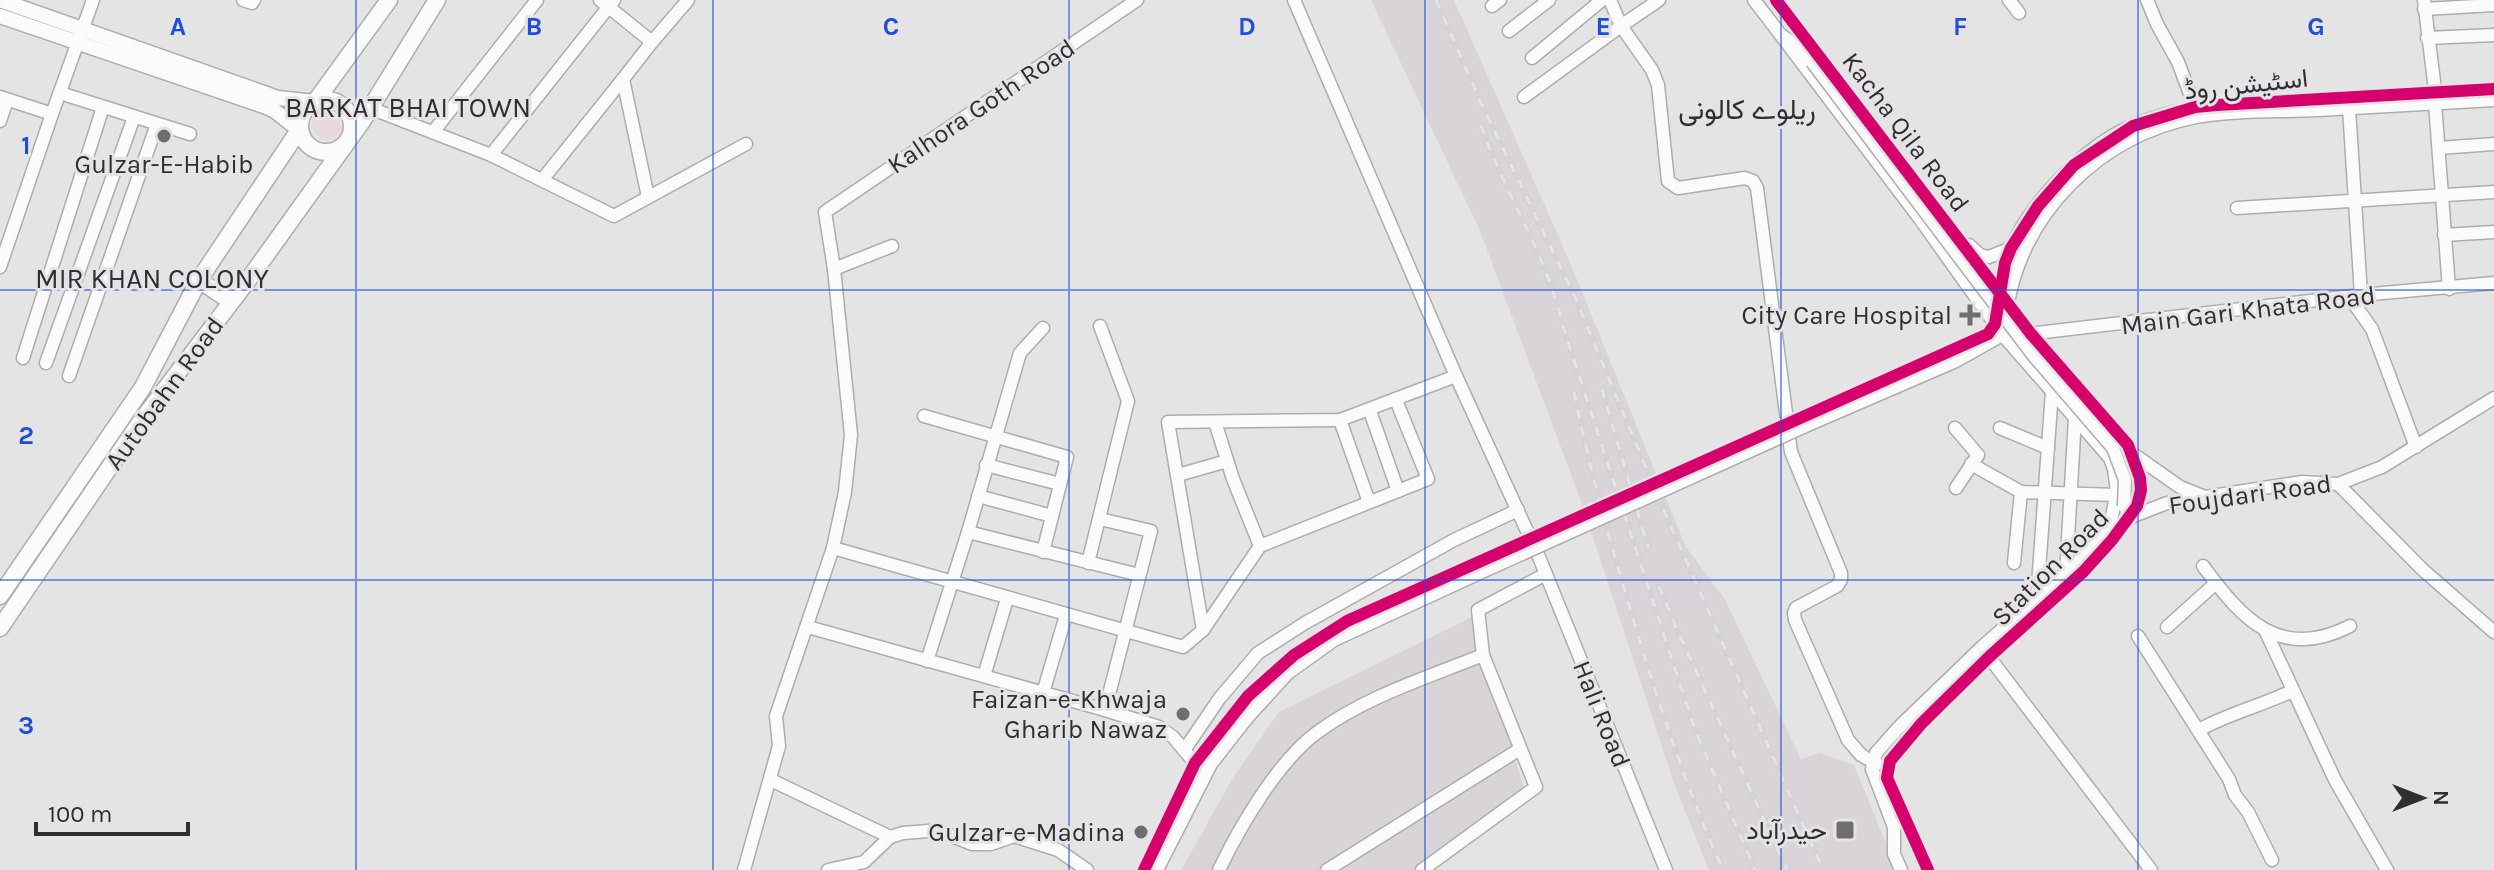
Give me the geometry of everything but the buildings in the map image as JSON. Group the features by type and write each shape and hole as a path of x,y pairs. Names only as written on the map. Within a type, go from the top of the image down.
{"highway":[{"path":"315,102 331,100 346,109 352,125 347,142 334,151 317,151 304,141 299,130 304,112 315,102 389,0"},
{"name":"Autobahn Road","path":"0,628 141,421 347,142 437,0"},
{"name":"Autobahn Road","path":"0,596 143,387 199,280 299,130"},
{"path":"199,280 230,301"}],"main road":[{"path":"0,0 79,35 264,106 299,130"},
{"path":"0,16 79,35 278,98 315,102"}],"street":[{"path":"0,267 93,0"},
{"path":"433,132 537,0"},
{"path":"542,180 688,0"},
{"name":"Kalhora Goth Road","path":"834,269 825,212 1137,0"},
{"name":"Hali Road","path":"1294,0 1456,376 1539,557 1666,870"},
{"path":"1509,31 1549,0"},
{"path":"1532,58 1602,0"},
{"path":"1610,0 1621,26 1652,70 1658,85 1668,181 1678,188 1745,178 1753,181 1757,188 1791,452 1841,573 1837,586 1796,608 1795,620 1848,740 1861,755 1887,769 1887,778 1928,870"},
{"path":"1524,97 1659,0"},
{"name":"Kacha Qila Road","path":"1754,0 1999,329"},
{"name":"Kacha Qila Road","path":"1776,0 2003,298"},
{"path":"2009,0 2019,13"},
{"path":"2147,0 2178,62 2195,107"},
{"path":"491,155 608,2 652,42"},
{"path":"2449,289 2435,97 2424,5 2494,5"},
{"path":"1792,20 1803,51"},
{"path":"1780,34 1812,62 2033,355 2113,448 2125,480 2123,510 2109,537"},
{"path":"2427,38 2494,35"},
{"path":"623,79 648,197"},
{"name":"اسٹیشن روڈ","path":"2003,298 2017,263 2049,205 2085,169 2120,146 2150,132 2201,117 2349,108 2494,89"},
{"path":"60,93 190,134"},
{"name":"اسٹیشن روڈ","path":"1999,329 2005,263 2038,206 2074,165 2133,126 2195,107 2435,97 2494,100"},
{"path":"0,121 4,98 52,114"},
{"path":"23,358 103,107"},
{"path":"370,108 491,155 614,216 746,144"},
{"path":"2349,108 2355,297 2372,329 2416,447"},
{"path":"46,363 134,117"},
{"path":"69,376 157,124"},
{"path":"2439,148 2494,144"},
{"path":"2237,208 2494,192"},
{"path":"1952,229 1985,257 2011,248"},
{"path":"2444,235 2494,232"},
{"path":"744,870 779,746 776,716 833,548 845,492 851,435 834,269 892,246"},
{"name":"Main Gari Khata Road","path":"1999,329 2031,334 2494,283"},
{"name":"Station Road","path":"1872,762 1882,745 1985,652 2083,572 2109,537 2110,526 2123,510 2140,500 2141,490 2133,454 2003,298"},
{"path":"1088,563 1128,401 1100,326"},
{"path":"927,661 1020,353 1043,328"},
{"path":"1144,870 1195,763 1248,696 1294,655 1347,621 1483,566 1808,420 1999,329"},
{"name":"Station Road","path":"1999,329 2110,458 2123,510"},
{"path":"1203,630 1168,422 1340,420 1456,376"},
{"path":"2037,599 2052,391"},
{"name":"Foujdari Road","path":"2123,510 2302,482 2338,484 2382,467 2494,398"},
{"path":"833,548 1183,647 1203,630 1260,546 1428,479 1396,400"},
{"path":"1370,411 1398,491"},
{"path":"924,416 1067,457 1043,552"},
{"path":"2066,573 2075,418"},
{"path":"1340,420 1369,502"},
{"path":"1215,422 1260,546"},
{"path":"1955,428 1978,455 1956,488"},
{"path":"2000,428 2048,448"},
{"path":"2133,454 2165,478 2205,497"},
{"path":"1178,475 1227,461"},
{"path":"1971,464 2021,492 2071,494 2123,510"},
{"path":"986,465 1060,484"},
{"path":"2338,484 2423,570 2494,632"},
{"path":"2014,563 2021,492"},
{"path":"978,496 1052,516"},
{"path":"1185,749 1219,699 1258,653 1305,623 1454,540 1518,510"},
{"path":"1100,519 1151,531 1105,710"},
{"path":"968,532 1139,575"},
{"name":"Station Road","path":"1887,769 1904,741 1985,652 2037,599 2109,537"},
{"path":"1157,870 1211,764 1288,673 1334,640 1483,566"},
{"path":"2203,566 2237,609 2266,632 2335,780 2387,870"},
{"path":"1422,870 1536,787 1483,655 1478,610 1546,574"},
{"path":"2167,627 2216,583"},
{"path":"984,676 1007,599"},
{"path":"1043,693 1066,615"},
{"path":"2266,632 2307,639 2332,635 2350,626"},
{"path":"808,627 1159,727 1185,749 1195,763"},
{"path":"2138,636 2229,779 2272,860"},
{"path":"1985,652 2151,870"},
{"path":"1219,870 1240,826 1292,757 1313,736 1380,697 1483,655"},
{"path":"2199,730 2223,716 2269,702 2292,691"},
{"path":"1327,870 1520,749"},
{"path":"1872,762 1875,779 1894,827 1894,854 1901,870"},
{"path":"771,780 890,837"},
{"path":"828,870 864,862 890,837 928,831 944,833 972,844 991,844 1014,836 1058,850 1087,870"}],"shaded area":[{"path":"1371,0 1454,0 1571,265 1686,547 1724,598 1801,759 1819,753 1854,765 1897,870 1709,870 1676,789 1582,504 1480,231"},
{"path":"327,110 338,114 342,125 338,136 327,140 316,136 312,125 316,114"},
{"path":"1472,617 1528,801 1420,870 1181,870 1234,776 1279,712"}],"railway":[{"path":"1436,0 1482,105 1575,297 1662,506 1823,870"},
{"path":"1481,125 1549,279 1694,727 1755,870"},
{"path":"1602,389 1648,547"},
{"path":"1574,392 1603,515 1646,660 1681,766 1723,870"},
{"path":"1659,586 1787,870"}],"cycle path":[{"path":"1776,0 2031,334 2128,445 2140,478 2137,506 2112,540 2083,572 1921,724 1890,761 1887,778 1928,870"},
{"path":"1144,870 1195,763 1248,696 1294,655 1347,621 1988,334 1995,324 2005,263 2038,206 2074,165 2133,126 2195,107 2494,89"}],"place":[{"name":"Gulzar-E-Habib","path":"164,136"},
{"name":"City Care Hospital","path":"1970,315"},
{"name":"Faizan-e-Khwaja Gharib Nawaz","path":"1183,714"},
{"name":"حیدرآباد","path":"1845,830"},
{"name":"Gulzar-e-Madina","path":"1141,832"}],"district":[{"name":"BARKAT BHAI TOWN","path":"408,107"},
{"name":"ریلوے کالونی","path":"1747,109"},
{"name":"MIR KHAN COLONY","path":"152,278"}]}
